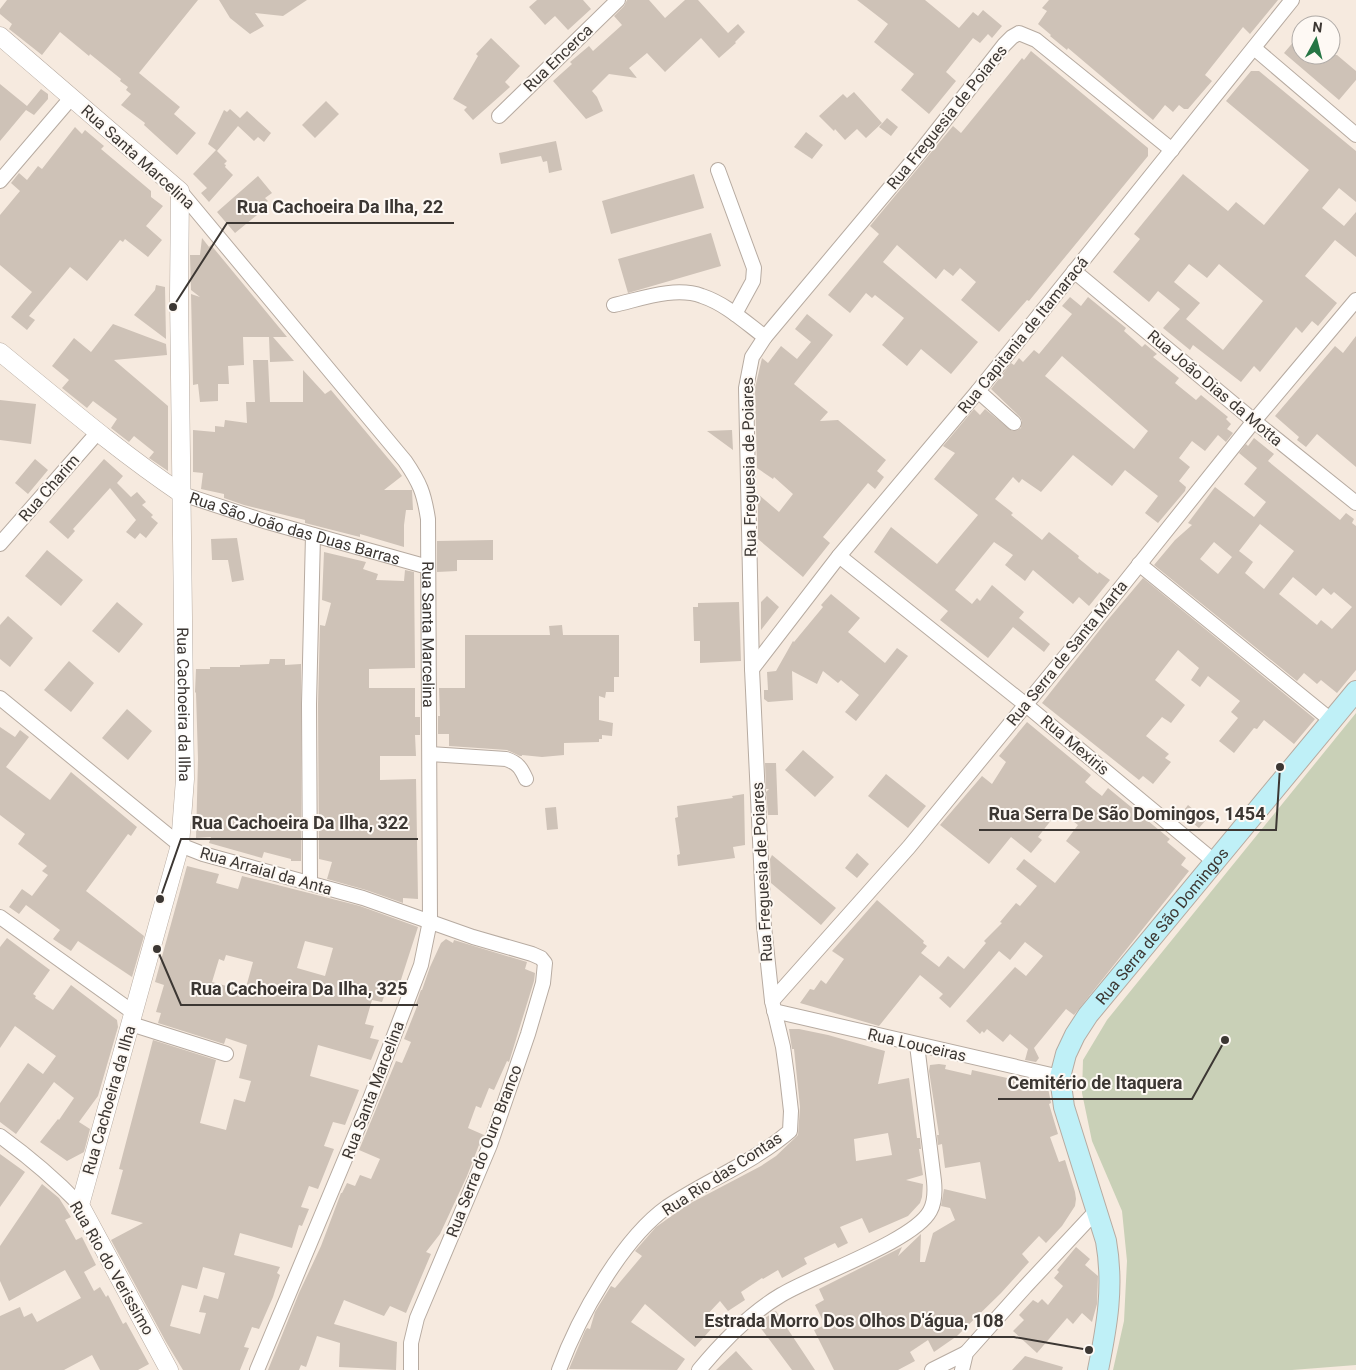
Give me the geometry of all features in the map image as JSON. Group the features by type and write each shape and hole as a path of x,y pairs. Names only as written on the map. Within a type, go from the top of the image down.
{"main road":[{"name":"Rua Serra de São Domingos","path":"1060,1077 1066,1054 1088,1015 1356,691"},
{"path":"1060,1077 1064,1107 1097,1210 1110,1264 1107,1321 1098,1370"}],"street":[{"name":"Rua Encerca","path":"499,116 618,0"},
{"name":"Rua Capitania de Itamaracá","path":"752,669 839,556 978,391 1292,0"},
{"name":"Rua Freguesia de Poiares","path":"773,1006 764,926 752,669 746,388 752,357 765,336 920,152 1004,45 1019,33 1036,40 1172,150"},
{"name":"Rua Santa Marcelina","path":"0,36 180,191 386,437 417,479 425,497 428,519 430,921 420,965 368,1104 257,1370"},
{"path":"1254,48 1356,135"},
{"path":"0,181 71,98"},
{"path":"718,170 754,268 753,281 735,314"},
{"name":"Rua Cachoeira da Ilha","path":"80,1205 180,845 185,779 179,296 180,191"},
{"name":"Rua João Dias da Motta","path":"1074,271 1356,503"},
{"path":"614,305 666,294 685,293 701,296 721,304 765,336"},
{"name":"Rua Serra de Santa Marta","path":"773,1006 880,882 1026,705 1254,421 1356,300"},
{"name":"Rua São João das Duas Barras","path":"0,352 150,473 182,494 313,535 428,568"},
{"path":"978,391 1014,424"},
{"name":"Rua Charim","path":"0,544 98,432"},
{"path":"310,883 309,704 313,535"},
{"name":"Rua Mexiris","path":"839,556 1026,705 1215,862"},
{"path":"1139,564 1332,721"},
{"name":"Rua Arraial da Anta","path":"0,698 180,845 203,854 372,900 516,949"},
{"path":"430,754 506,759 515,762 521,768 526,779"},
{"path":"0,917 132,1019 226,1054"},
{"name":"Rua Serra do Ouro Branco","path":"411,1370 411,1343 417,1318 490,1145 544,983 545,963 540,958 516,949"},
{"name":"Rua Louceiras","path":"773,1006 917,1045 1060,1077"},
{"name":"Rua Rio das Contas","path":"559,1370 566,1349 584,1313 621,1256 648,1223 667,1208 749,1160 790,1131 791,1111 788,1076 773,1006"},
{"path":"699,1370 734,1331 757,1311 782,1295 881,1247 922,1222 931,1210 934,1199 934,1181 917,1045"},
{"name":"Rua Rio do Verissimo","path":"0,1136 50,1175 80,1205 169,1370"},
{"path":"932,1370 966,1353 1097,1210"},
{"path":"962,1370 966,1353"}],"green space":[{"path":"1356,713 1356,1365 1292,1370 1113,1370 1124,1321 1127,1261 1122,1211 1092,1141 1082,1093 1083,1060 1107,1020"}],"building":[{"path":"7,0 198,0 139,73 180,107 174,114 196,133 177,155 144,125 145,123 121,105 131,94 126,90 128,87 90,54 89,56 60,32 42,55 9,29 12,24 0,14 0,9"},
{"path":"219,0 307,0 283,16 255,13 264,26 250,34 230,18"},
{"path":"537,0 583,0 591,9 568,30 555,16 545,25 529,7"},
{"path":"627,0 649,0 665,18 685,0 698,0 728,33 738,24 745,32 719,58 701,38 665,72 647,53 629,68 637,78 609,74 592,91 603,111 586,119 553,81 572,64 570,62 589,46 593,51 622,25 614,16"},
{"path":"857,0 925,0 959,28 973,12 978,16 983,10 1002,26 992,38 988,34 980,43 973,38 946,72 956,81 929,114 901,90 914,74 874,42 888,24"},
{"path":"1049,0 1278,0 1250,34 1243,27 1205,75 1212,81 1188,109 1184,109 1179,105 1173,112 1165,105 1153,120 1068,48 1067,50 1050,36 1038,24 1047,11 1042,8"},
{"path":"491,38 520,66 505,82 510,87 473,120 464,110 467,107 453,99 478,56 476,54"},
{"path":"1291,45 1291,59 1284,53"},
{"path":"1031,51 1148,148 1148,156 1029,301 1027,300 999,332 961,300 976,282 960,268 953,276 944,269 936,279 897,245 883,262 978,342 951,374 921,349 907,366 882,345 904,318 875,295 872,298 866,293 850,313 828,295 879,234 870,226 953,126 961,133 1022,58 1024,60"},
{"path":"1341,58 1356,71 1356,80 1339,100 1298,65 1341,65"},
{"path":"1251,71 1259,71 1356,151 1356,202 1339,188 1322,208 1344,226 1356,212 1356,257 1335,240 1305,276 1337,303 1318,326 1312,321 1302,333 1296,327 1260,372 1254,366 1241,382 1193,345 1190,350 1163,328 1180,309 1158,291 1149,302 1113,272 1140,239 1134,234 1183,174 1228,211 1236,202 1264,225 1309,170 1226,101","holes":["1189,264 1207,278 1219,264 1263,301 1223,350 1186,319 1200,303 1174,282"]},
{"path":"0,84 27,106 41,89 48,94 48,99 34,115 26,110 0,141"},
{"path":"854,92 882,123 866,138 857,129 845,140 819,116 843,94 847,98"},
{"path":"326,101 339,114 315,138 302,125"},
{"path":"230,109 240,118 247,111 271,133 264,142 258,137 254,141 238,126 217,151 227,161 224,164 226,165 225,167 233,175 209,202 201,193 207,188 193,174 216,150 208,144 224,110 227,112"},
{"path":"887,118 898,127 891,136 879,127"},
{"path":"75,127 82,134 85,130 104,146 101,149 151,191 151,197 163,206 146,226 162,240 148,257 125,239 123,242 120,240 87,281 70,267 29,316 35,320 27,330 11,317 32,292 0,265 0,215 20,191 11,183 19,173 27,180 38,166 42,169"},
{"path":"806,132 823,145 812,159 794,147"},
{"path":"556,141 562,170 549,173 547,161 543,162 541,156 501,164 499,153"},
{"path":"694,174 704,208 611,234 602,201"},
{"path":"258,176 272,193 265,198 268,201 265,203 268,206 235,233 217,212"},
{"path":"711,233 721,266 628,293 618,259"},
{"path":"202,238 209,247 211,245 287,337 273,337 294,361 270,362 269,337 243,337 244,365 228,366 229,384 218,384 218,401 200,402 198,384 193,385 191,294 200,297 191,290 190,255 200,255"},
{"path":"156,285 165,287 166,339 134,315 155,290"},
{"path":"1070,297 1081,306 1088,297 1126,328 1124,331 1142,347 1145,344 1157,354 1153,357 1179,378 1175,383 1196,400 1201,395 1228,417 1226,419 1231,424 1227,429 1233,433 1226,442 1218,435 1205,451 1192,441 1179,458 1190,467 1179,481 1186,487 1185,491 1158,523 1145,513 1158,496 1125,470 1112,486 1073,455 1041,492 1022,479 1019,483 1013,477 995,499 1013,513 1011,515 1042,540 1049,532 1098,574 1099,572 1110,580 1089,606 1079,597 1073,604 1033,570 1025,581 1005,565 1013,555 994,542 955,590 972,604 977,598 980,601 992,585 1024,612 1019,618 1050,644 1044,652 1013,627 988,658 940,620 948,611 874,552 891,527 937,564 978,515 934,479 955,453 943,446 974,409 980,415 985,409 1012,431 1021,428 1022,421 1020,417 991,389 1011,363 1014,365 1019,358 1023,362 1034,350 1039,354 1072,314 1062,306","holes":["1062,356 1148,431 1134,449 1045,376"]},
{"path":"807,314 833,335 794,384 828,412 820,421 838,420 886,460 877,471 884,477 875,489 868,483 823,537 830,543 803,577 758,539 758,494 779,512 793,494 774,477 773,479 757,468 755,388 762,358 768,363 781,346 797,359 811,342 795,329"},
{"path":"113,324 166,344 167,355 114,360 168,406 168,471 149,458 154,452 134,436 129,442 111,428 117,419 93,401 87,408 62,388 69,380 52,366 74,338 91,352"},
{"path":"1356,336 1356,467 1317,434 1306,447 1297,440 1299,437 1275,416 1335,346 1343,353"},
{"path":"253,360 268,360 270,402 303,402 303,370 325,394 331,390 397,469 402,476 384,490 412,490 413,510 406,510 404,547 360,534 360,537 305,523 305,520 244,505 224,498 224,494 201,489 203,473 193,472 193,430 215,432 215,426 224,427 225,420 247,423 246,402 255,402"},
{"path":"0,400 36,404 31,444 0,440"},
{"path":"732,430 733,450 707,431"},
{"path":"1254,438 1274,454 1268,461 1340,520 1346,513 1354,519 1352,523 1356,526 1356,670 1337,693 1321,680 1317,684 1304,673 1297,681 1154,565 1175,540 1192,525 1188,523 1215,487 1254,517 1266,502 1244,484 1257,468 1239,453 1246,444 1248,446","holes":["1260,524 1294,551 1264,589 1245,573 1253,562 1239,551","1214,542 1232,557 1218,574 1200,559","1293,577 1316,596 1323,588 1331,595 1334,592 1352,607 1332,629 1321,620 1317,625 1279,594"]},
{"path":"35,459 48,470 28,494 15,483"},
{"path":"104,459 123,476 117,483 131,497 137,492 146,502 142,505 153,515 151,517 158,523 146,538 140,533 135,539 126,532 136,520 110,488 73,529 75,531 68,539 49,522"},
{"path":"237,538 244,580 232,582 228,560 212,560 211,539"},
{"path":"493,540 493,560 457,560 457,571 437,572 437,541"},
{"path":"47,550 83,580 61,606 25,576"},
{"path":"324,552 366,562 363,569 378,574 376,580 404,581 405,570 414,572 415,668 369,669 369,688 415,688 415,717 420,717 420,735 415,735 416,756 380,756 380,780 416,779 418,899 403,898 403,903 327,879 332,862 319,859 318,704 320,625 325,626 331,603 322,600"},
{"path":"1143,578 1315,719 1294,744 1264,720 1257,729 1254,728 1234,753 1219,741 1238,718 1231,712 1240,701 1208,676 1200,687 1191,680 1199,668 1178,650 1155,680 1185,705 1171,723 1162,717 1146,736 1169,754 1165,758 1171,762 1153,784 1143,776 1139,780 1042,703"},
{"path":"831,594 860,618 848,632 885,663 897,648 908,656 856,721 845,712 859,695 841,680 838,683 823,671 817,684 792,671 793,700 768,702 764,699 764,690 768,690 767,672 776,671 793,641 823,607 821,605"},
{"path":"767,596 779,607 761,630 761,602"},
{"path":"117,602 143,624 119,653 92,631"},
{"path":"739,602 741,661 700,663 700,641 694,641 693,607 698,607 698,603"},
{"path":"8,616 33,638 10,667 0,659 0,625"},
{"path":"562,625 563,635 619,635 619,677 614,677 614,692 606,692 605,698 599,696 599,720 613,723 612,736 602,735 602,739 599,739 599,742 564,743 564,755 542,757 520,756 507,750 449,746 449,734 438,734 438,716 440,716 439,688 465,688 465,635 550,635 549,626"},
{"path":"270,659 285,659 285,665 301,664 301,861 291,861 291,859 264,852 262,858 209,843 211,837 196,838 198,759 195,692 196,669 269,664"},
{"path":"69,661 94,683 71,712 44,690"},
{"path":"127,709 152,731 128,760 102,738"},
{"path":"1027,722 1091,775 1085,782 1093,789 1102,796 1108,788 1170,839 1167,842 1186,858 1181,865 1189,871 1074,1015 1066,1009 1034,1048 1039,1058 1036,1062 1025,1060 1028,1049 1010,1034 1003,1042 987,1029 984,1033 982,1031 980,1034 966,1021 1015,967 1026,976 1043,956 1025,942 1010,960 999,951 950,1008 939,998 943,994 920,975 879,1026 800,1003 810,989 814,990 821,980 826,984 844,959 832,951 877,900 924,941 923,943 927,946 921,953 939,967 948,956 964,969 986,943 984,941 1002,923 1000,922 1016,903 1020,906 1037,886 1016,869 1024,859 1055,883 1080,852 1066,841 1078,825 1061,812 1058,816 1056,814 1038,837 1042,840 1031,853 1011,837 989,864 940,825 982,776 992,784 1006,762 999,756"},
{"path":"0,727 15,737 20,730 29,737 6,767 50,800 71,772 137,827 131,836 128,834 86,891 144,936 132,977 78,941 71,951 53,939 60,930 26,905 19,914 9,907 22,889 32,896 48,875 42,871 47,866 18,844 25,834 0,815"},
{"path":"803,750 834,777 815,797 785,770"},
{"path":"765,763 776,763 778,815 768,815 766,792 769,789 766,789"},
{"path":"886,774 926,806 908,828 868,796"},
{"path":"744,794 745,845 733,847 735,858 678,866 677,855 680,854 675,818 678,817 677,806 733,798 732,796"},
{"path":"1188,805 1206,820 1199,828 1181,814"},
{"path":"556,807 558,829 547,830 545,808"},
{"path":"857,853 869,864 857,878 845,868"},
{"path":"772,855 836,908 821,925 771,883 770,859"},
{"path":"187,866 219,874 216,883 238,889 242,876 360,906 418,927 398,989 388,986 382,1002 372,1000 365,1024 374,1026 370,1038 379,1040 371,1060 318,1045 310,1076 359,1090 345,1125 333,1122 324,1146 334,1149 318,1189 309,1186 301,1207 309,1209 302,1226 299,1225 292,1248 240,1233 234,1255 280,1267 277,1273 280,1275 259,1329 252,1327 244,1347 249,1348 240,1370 183,1370 111,1240 143,1223 111,1214 123,1170 119,1169 153,1040 216,1060 200,1123 226,1130 234,1099 245,1102 251,1081 239,1078 247,1045 226,1038 224,1044 158,1023 161,1013 156,1012 164,985 155,982","holes":["305,941 333,948 325,976 297,968","226,955 253,962 245,991 212,982 219,959 224,961","203,1267 225,1273 218,1299 204,1295 199,1312 206,1313 200,1334 170,1326 182,1285 197,1289"]},
{"path":"7,938 50,970 33,994 36,996 35,998 53,1010 71,985 117,1020 118,1027 98,1096 79,1122 90,1129 84,1152 67,1161 40,1142 59,1120 74,1098 54,1082 16,1134 0,1122 0,1103 28,1063 43,1074 56,1056 15,1026 0,1048 0,947"},
{"path":"446,939 453,943 454,940 527,962 525,969 535,973 509,1062 507,1061 494,1090 489,1088 481,1108 476,1106 468,1128 484,1135 480,1146 440,1234 426,1252 431,1254 406,1313 390,1306 384,1316 344,1300 334,1324 397,1342 396,1370 339,1367 340,1343 317,1336 306,1367 301,1365 299,1370 268,1370 299,1293 321,1246 341,1193 347,1183 355,1186 360,1175 371,1179 380,1159 359,1150 396,1061 402,1063 411,1042 404,1039 430,967 441,943"},
{"path":"789,1029 799,1029 828,1035 885,1051 878,1084 909,1078 917,1138 920,1138 921,1149 919,1149 923,1175 906,1180 923,1184 920,1203 908,1216 869,1233 862,1218 840,1227 848,1243 838,1248 835,1243 804,1258 807,1264 782,1278 778,1270 762,1278 741,1292 745,1300 728,1311 720,1301 704,1318 713,1327 695,1347 645,1304 631,1322 685,1359 677,1370 569,1369 585,1331 587,1328 590,1329 595,1312 611,1286 615,1288 642,1256 635,1251 656,1227 687,1205 761,1166 776,1156 798,1135 800,1107 794,1049 792,1049","holes":["888,1133 892,1155 856,1161 854,1139"]},
{"path":"930,1065 946,1065 945,1069 971,1075 972,1070 1048,1088 1051,1103 1049,1104 1058,1134 1050,1137 1059,1162 1065,1160 1075,1192 1075,1206 1062,1226 1046,1243 1039,1236 1022,1254 1029,1262 1001,1293 957,1336 934,1352 928,1340 910,1352 915,1361 898,1370 834,1370 814,1330 825,1325 815,1305 824,1300 819,1289 902,1247 898,1256 921,1234 920,1262 925,1262 933,1233 955,1220 950,1208 941,1206 944,1189 986,1199 980,1162 945,1168 942,1144 938,1145 937,1135 939,1135 929,1071"},
{"path":"0,1154 25,1172 0,1207"},
{"path":"42,1184 59,1198 71,1217 65,1220 76,1240 82,1237 96,1265 84,1272 94,1291 100,1287 106,1297 108,1295 123,1324 126,1322 149,1364 138,1370 100,1370 92,1355 64,1370 0,1370 0,1316 20,1307 24,1317 32,1313 37,1322 81,1298 65,1270 9,1301 0,1281 0,1246"},
{"path":"1076,1247 1090,1259 1085,1265 1098,1276 1097,1304 1092,1322 1082,1313 1073,1324 1067,1318 1037,1353 1013,1331 1024,1320 1019,1315 1033,1300 1038,1303 1042,1299 1048,1305 1063,1286 1054,1278 1059,1272 1057,1270"},
{"path":"776,1311 815,1370 792,1370 757,1323"},
{"path":"736,1351 753,1370 716,1370"},
{"path":"1025,1356 1063,1367 1062,1370 1012,1370"}],"place":[{"name":"Rua Cachoeira Da Ilha, 22","path":"173,307"},
{"name":"Rua Serra De São Domingos, 1454","path":"1280,767"},
{"name":"Rua Cachoeira Da Ilha, 322","path":"160,899"},
{"name":"Rua Cachoeira Da Ilha, 325","path":"157,949"},
{"name":"Cemitério de Itaquera","path":"1225,1040"},
{"name":"Estrada Morro Dos Olhos D'água, 108","path":"1089,1350"}]}
